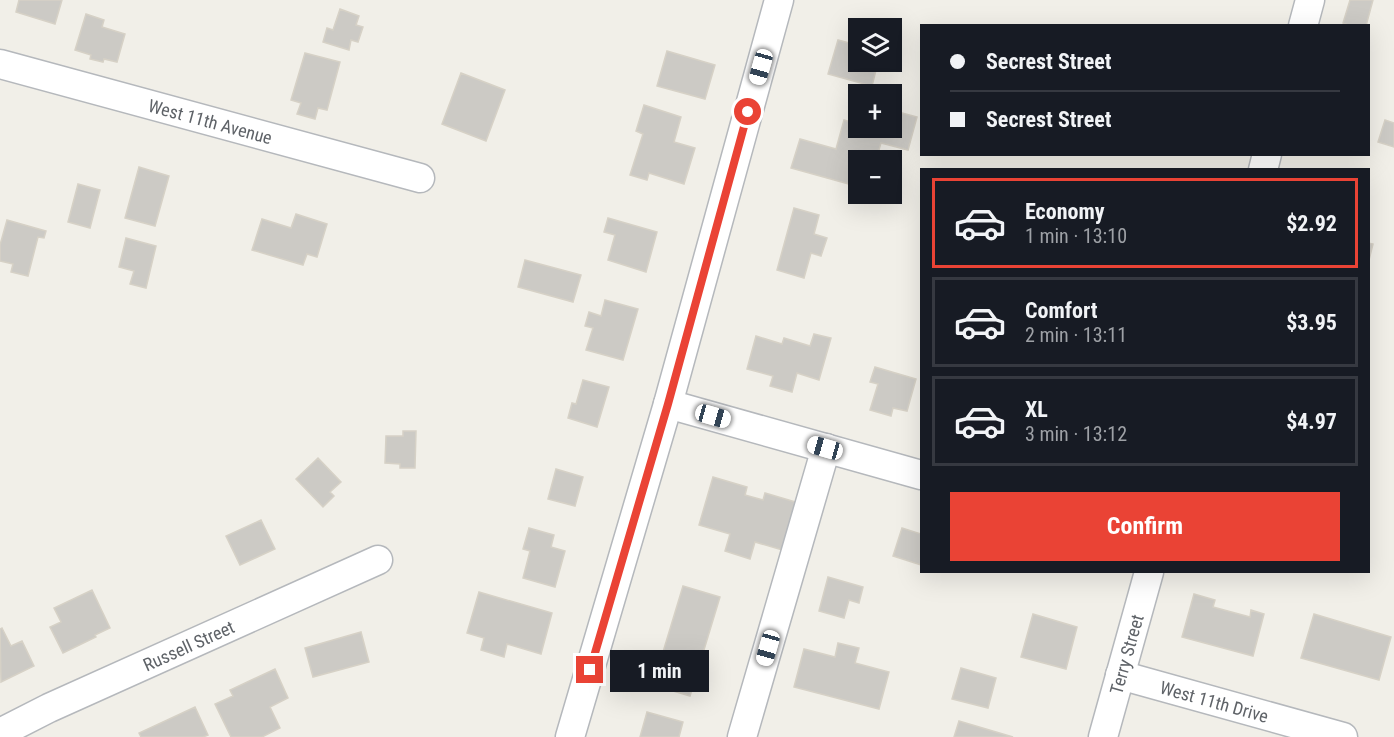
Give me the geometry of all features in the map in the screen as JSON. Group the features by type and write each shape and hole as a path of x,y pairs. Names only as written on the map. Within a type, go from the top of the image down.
{"street":[{"path":"570,737 668,404 779,0"},
{"path":"1304,24 1310,0"},
{"name":"West 11th Avenue","path":"0,64 420,178"},
{"path":"668,404 920,475"},
{"path":"742,737 825,448"},
{"name":"Russell Street","path":"0,733 49,708 378,560"},
{"name":"Terry Street","path":"1103,737 1149,573"},
{"name":"West 11th Drive","path":"1120,675 1343,737"}],"building":[{"path":"19,0 62,0 55,24 16,12"},
{"path":"1350,0 1373,0 1367,24 1343,23"},
{"path":"340,9 359,16 356,25 363,27 358,42 351,40 349,50 323,42 327,28 333,30"},
{"path":"86,14 104,20 102,27 125,34 117,62 90,59 91,55 75,50"},
{"path":"838,40 848,43 848,72 876,72 872,84 828,74"},
{"path":"667,51 715,65 705,99 657,86"},
{"path":"305,53 340,62 327,110 318,108 315,119 297,114 301,103 291,100"},
{"path":"461,73 505,90 486,141 442,124"},
{"path":"644,105 681,117 674,142 695,148 684,184 649,173 647,180 630,175 643,134 636,131"},
{"path":"902,113 917,117 908,150 881,143 879,150 848,150 848,184 791,168 800,139 836,149 844,120 848,121 848,138 902,138"},
{"path":"1385,120 1394,123 1394,147 1378,142"},
{"path":"139,167 169,176 155,226 125,218"},
{"path":"78,184 100,190 90,228 68,222"},
{"path":"794,208 819,215 814,234 827,238 821,256 811,253 804,278 777,270"},
{"path":"296,214 327,224 317,257 307,254 303,265 252,250 262,219 291,228"},
{"path":"608,218 657,232 646,272 608,260 615,235 604,232"},
{"path":"7,220 46,231 44,238 38,237 28,276 11,272 13,264 0,261 0,245"},
{"path":"126,238 156,246 146,288 130,284 134,271 119,267"},
{"path":"525,260 581,275 573,302 518,287"},
{"path":"605,300 638,309 623,360 586,350 593,328 585,326 589,312 601,316"},
{"path":"814,334 831,338 819,380 797,373 792,392 770,386 773,376 747,369 756,336 782,344 784,338 810,346"},
{"path":"875,367 916,379 907,411 893,408 891,416 870,410 878,384 870,382"},
{"path":"583,380 609,387 597,427 568,418 572,403 576,404"},
{"path":"403,431 416,431 415,468 400,468 400,464 385,463 386,436 403,436"},
{"path":"318,458 341,482 330,492 334,496 323,507 296,479"},
{"path":"556,469 583,477 575,506 548,499"},
{"path":"713,477 747,487 745,495 763,500 765,493 799,503 786,551 755,542 750,559 725,551 730,534 699,525"},
{"path":"261,520 275,549 240,565 226,536"},
{"path":"529,528 554,535 551,547 565,551 555,587 523,578 530,551 523,549"},
{"path":"902,528 920,534 920,565 893,556"},
{"path":"828,577 863,587 859,603 849,600 844,618 819,611"},
{"path":"683,586 720,597 690,696 653,685"},
{"path":"92,590 110,628 63,653 50,627 61,622 54,608"},
{"path":"479,592 552,613 541,654 507,644 504,657 481,650 484,638 467,633"},
{"path":"1194,594 1215,600 1213,607 1250,617 1251,610 1264,614 1253,656 1182,637"},
{"path":"1033,614 1077,627 1066,669 1021,657"},
{"path":"1314,614 1391,637 1379,680 1301,658"},
{"path":"2,628 11,646 22,641 34,666 1,682 0,629"},
{"path":"361,632 369,662 313,677 305,648"},
{"path":"838,643 859,648 855,663 889,672 879,709 794,687 804,649 835,657"},
{"path":"961,668 996,678 988,708 952,699"},
{"path":"275,669 288,698 270,707 280,728 262,737 231,737 215,704 233,696 230,690"},
{"path":"195,707 208,735 203,737 141,737 139,733"},
{"path":"647,712 683,722 679,737 640,737"},
{"path":"959,721 1013,737 954,737"}],"route":[{"path":"590,670 668,404 748,112"}]}
